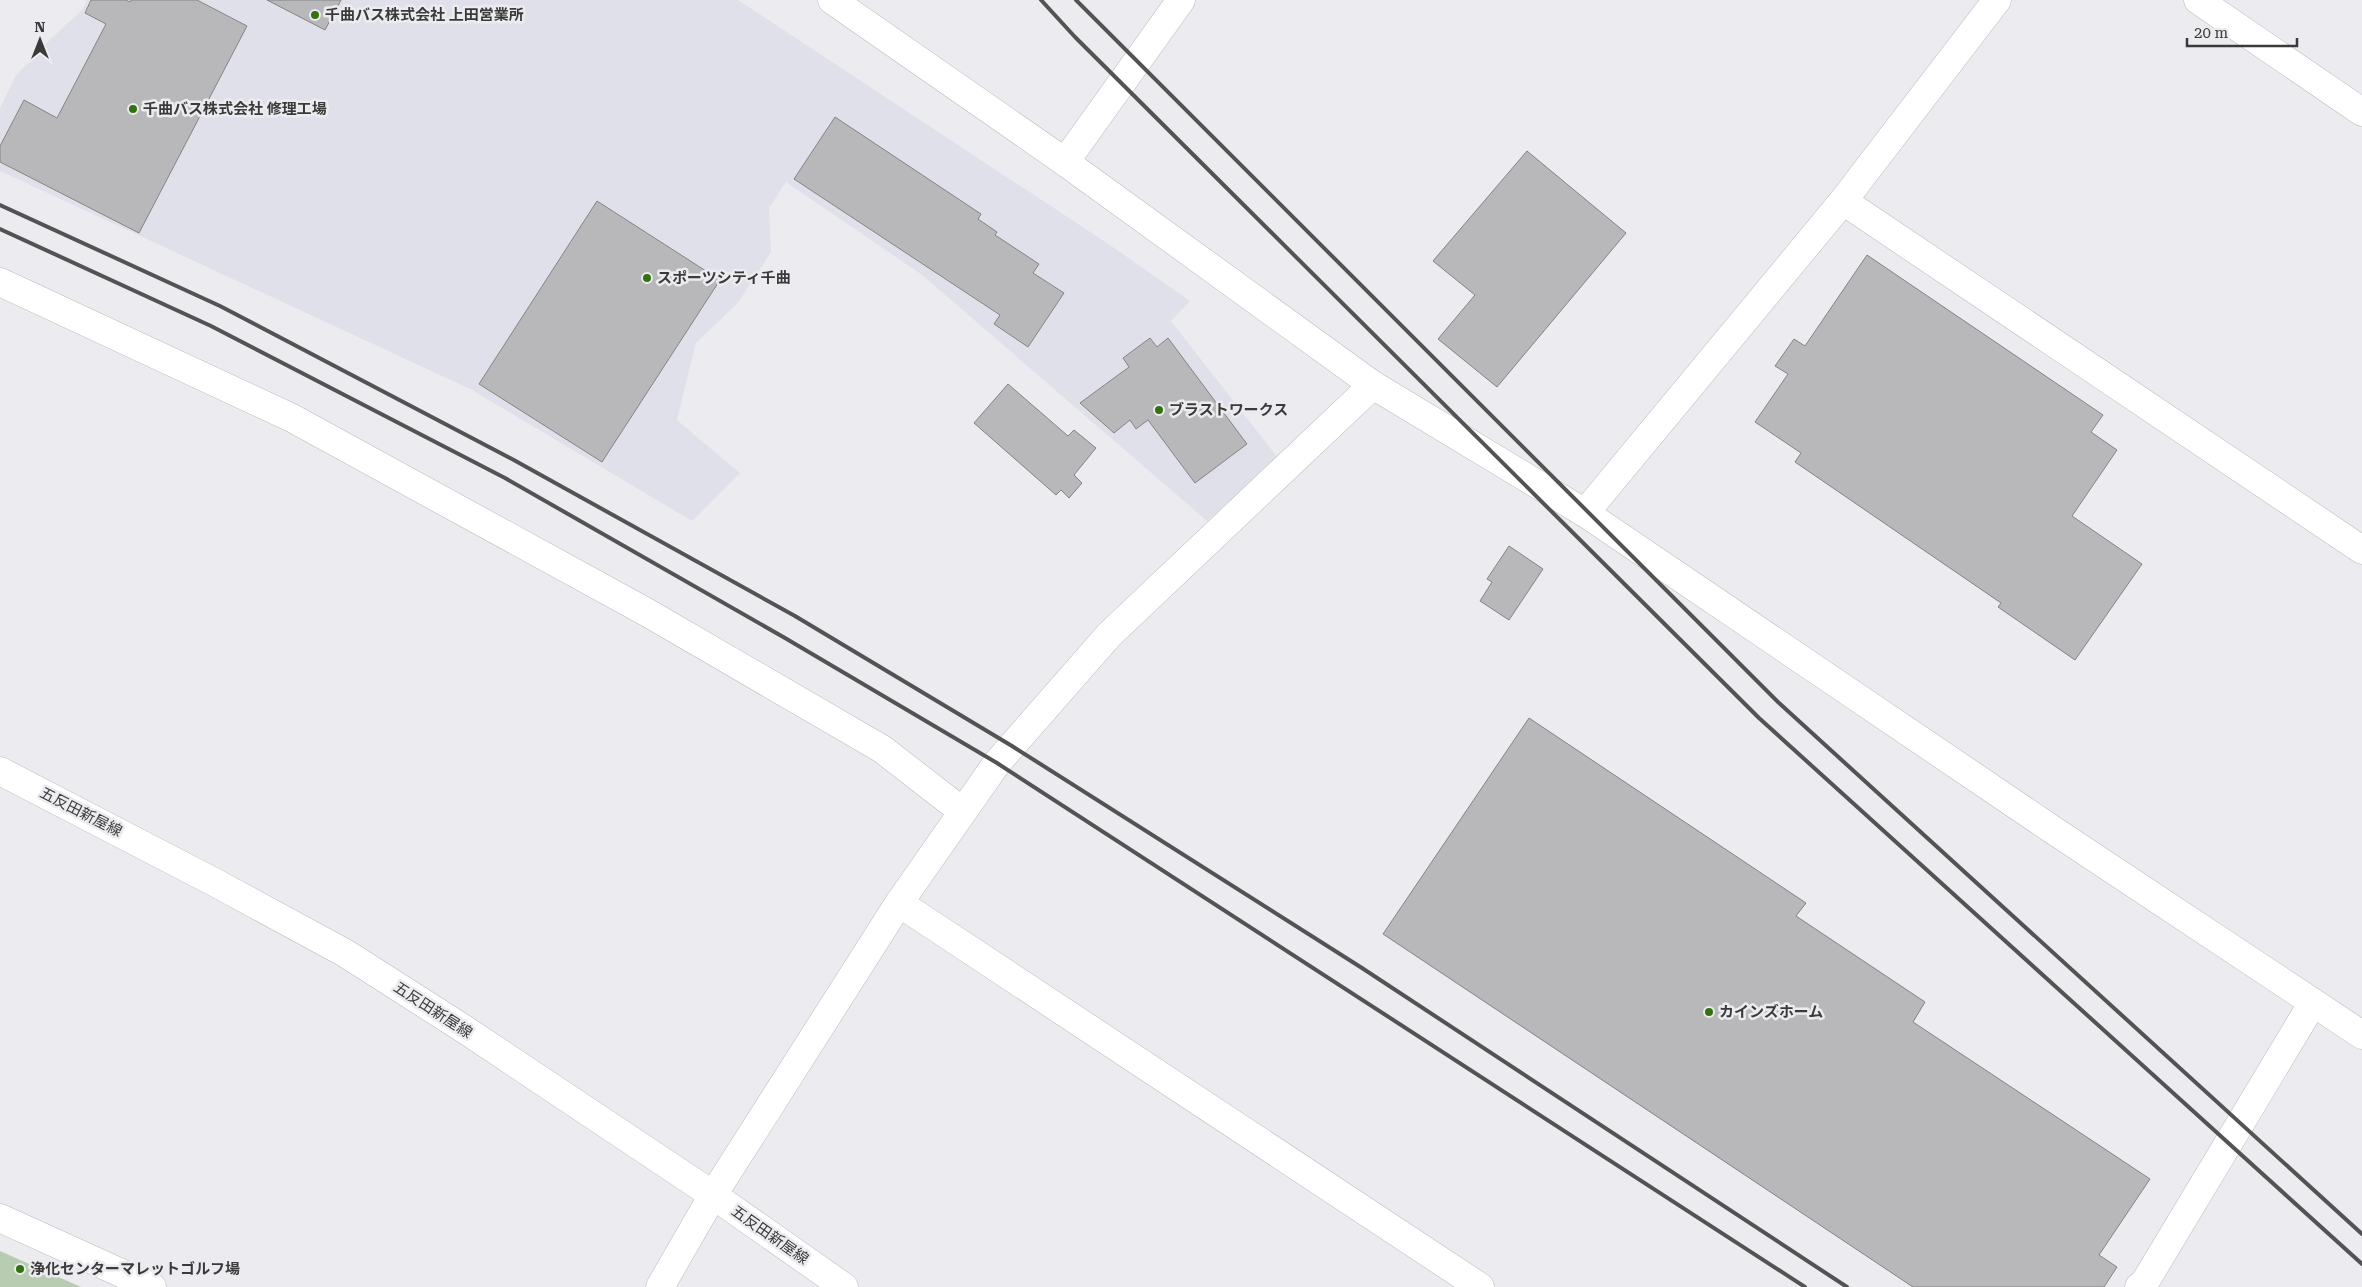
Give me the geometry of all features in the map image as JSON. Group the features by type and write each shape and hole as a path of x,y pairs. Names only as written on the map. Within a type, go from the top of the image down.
{"street":[{"path":"832,0 1065,162 1373,385 1585,513 2362,1036"},
{"path":"1065,162 1181,0"},
{"path":"1585,513 1843,201 1997,0"},
{"path":"2198,0 2362,112"},
{"path":"1843,201 2362,550"},
{"path":"0,282 292,418 630,604 882,749 962,812"},
{"path":"660,1287 713,1195 899,903 997,763 1108,635 1373,385"},
{"name":"五反田新屋線","path":"0,771 345,953 464,1029 713,1195 844,1287"},
{"path":"899,903 1480,1287"},
{"path":"2139,1287 2145,1282 2312,1004"},
{"path":"0,1218 152,1287"}],"shaded area":[{"path":"87,0 738,0 1110,245 1190,301 1171,321 1278,458 1207,521 922,275 786,182 769,208 771,252 737,304 696,343 677,420 740,473 692,521 470,389 0,171 0,108 15,77 41,48 82,10"}],"green space":[{"name":"浄化センターマレットゴルフ場","path":"0,1251 81,1287 0,1287"}],"building":[{"name":"千曲バス株式会社 修理工場","path":"91,0 126,0 130,2 131,0 197,0 247,26 139,233 0,162 0,146 24,100 57,118 106,24 85,13"},
{"name":"千曲バス株式会社 上田営業所","path":"267,0 341,0 325,30"},
{"path":"835,117 981,214 978,219 997,232 995,235 1039,264 1033,273 1064,293 1028,347 994,324 1000,315 794,179"},
{"path":"1527,151 1626,233 1497,387 1438,339 1475,295 1433,261"},
{"path":"597,201 720,280 602,462 479,384"},
{"path":"1867,255 2103,415 2091,432 2117,450 2072,516 2142,564 2075,660 1998,607 2001,603 1795,462 1801,453 1755,422 1788,374 1775,366 1794,339 1805,346"},
{"path":"1150,338 1157,347 1168,338 1247,444 1195,483 1148,420 1136,429 1130,420 1114,433 1080,403 1129,367 1123,358"},
{"path":"1008,384 1068,436 1074,430 1096,448 1074,475 1082,483 1069,498 1061,490 1056,495 974,423"},
{"path":"1509,546 1543,569 1509,620 1480,601 1492,582 1487,579"},
{"name":"カインズホーム","path":"1529,718 1806,903 1796,916 1925,1002 1913,1022 2150,1179 2099,1255 2117,1267 2104,1287 1913,1287 1383,934"}],"railway":[{"path":"1041,0 1075,37 1759,718 2362,1264"},
{"path":"1076,0 1778,702 2362,1234"},
{"path":"0,205 220,306 512,459 795,616 1012,746 1362,968 1847,1287"},
{"path":"0,229 211,326 505,478 785,638 997,763 1805,1287"}],"place":[{"name":"千曲バス株式会社 上田営業所","path":"315,15"},
{"name":"千曲バス株式会社 修理工場","path":"133,109"},
{"name":"スポーツシティ千曲","path":"647,278"},
{"name":"ブラストワークス","path":"1159,410"},
{"name":"カインズホーム","path":"1709,1012"},
{"name":"浄化センターマレットゴルフ場","path":"20,1269"}]}
